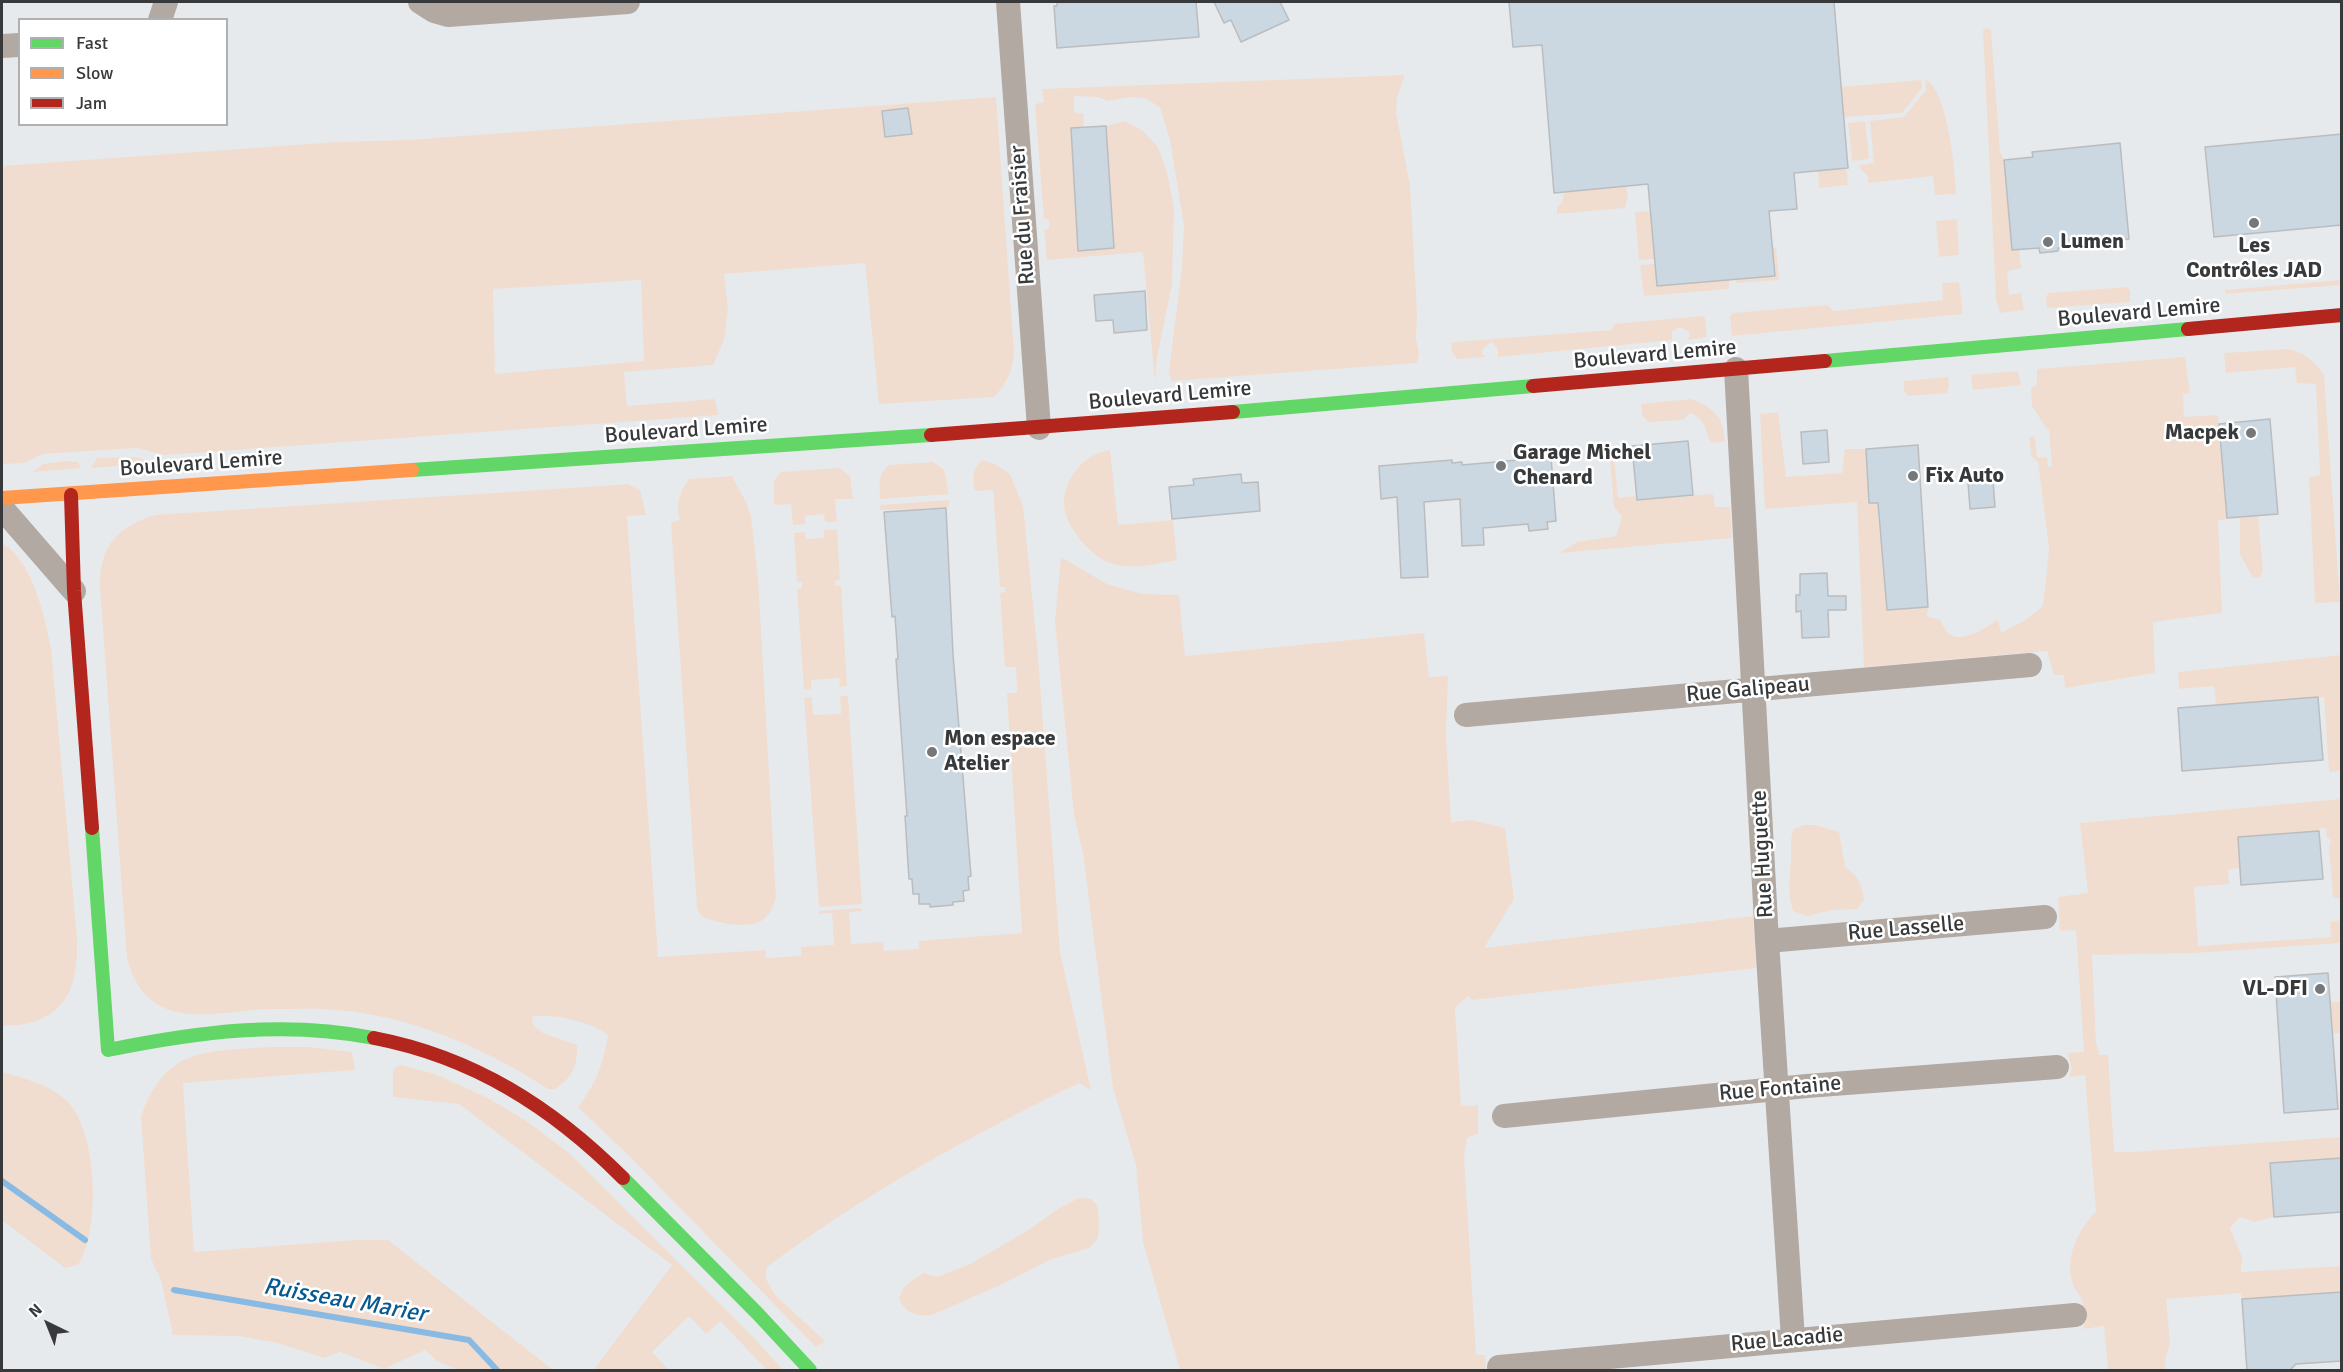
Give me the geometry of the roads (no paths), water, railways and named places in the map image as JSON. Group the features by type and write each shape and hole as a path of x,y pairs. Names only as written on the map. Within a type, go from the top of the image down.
{"main road":[{"name":"Boulevard Lemire","path":"2,498 1039,428 2342,315"},
{"path":"71,495 74,591 108,1050 177,1036 212,1032 305,1028 360,1033 393,1040 423,1049 474,1070 533,1103 584,1141 756,1312 810,1371"}],"street":[{"path":"161,18 166,2"},
{"path":"421,3 434,11 448,15 628,2"},
{"name":"Rue du Fraisier","path":"1008,2 1039,428"},
{"path":"2,46 18,45"},
{"name":"Rue Huguette","path":"1736,369 1767,941 1793,1340"},
{"path":"2,508 74,591"},
{"name":"Rue Galipeau","path":"1466,715 2030,665"},
{"name":"Rue Lasselle","path":"1767,941 2045,917"},
{"name":"Rue Fontaine","path":"1504,1116 1778,1088 2057,1067"},
{"name":"Rue Lacadie","path":"1499,1367 2075,1315"}],"waterway":[{"name":"Ruisseau Marier","path":"2,1181 85,1240"},
{"name":"Ruisseau Marier","path":"174,1290 469,1340 497,1370"}],"place":[{"name":"Les Contrôles JAD","path":"2254,223"},
{"name":"Lumen","path":"2048,242"},
{"name":"Macpek","path":"2251,433"},
{"name":"Garage Michel Chenard","path":"1501,466"},
{"name":"Fix Auto","path":"1913,476"},
{"name":"Mon espace Atelier","path":"932,752"},
{"name":"VL-DFI","path":"2320,989"}]}
